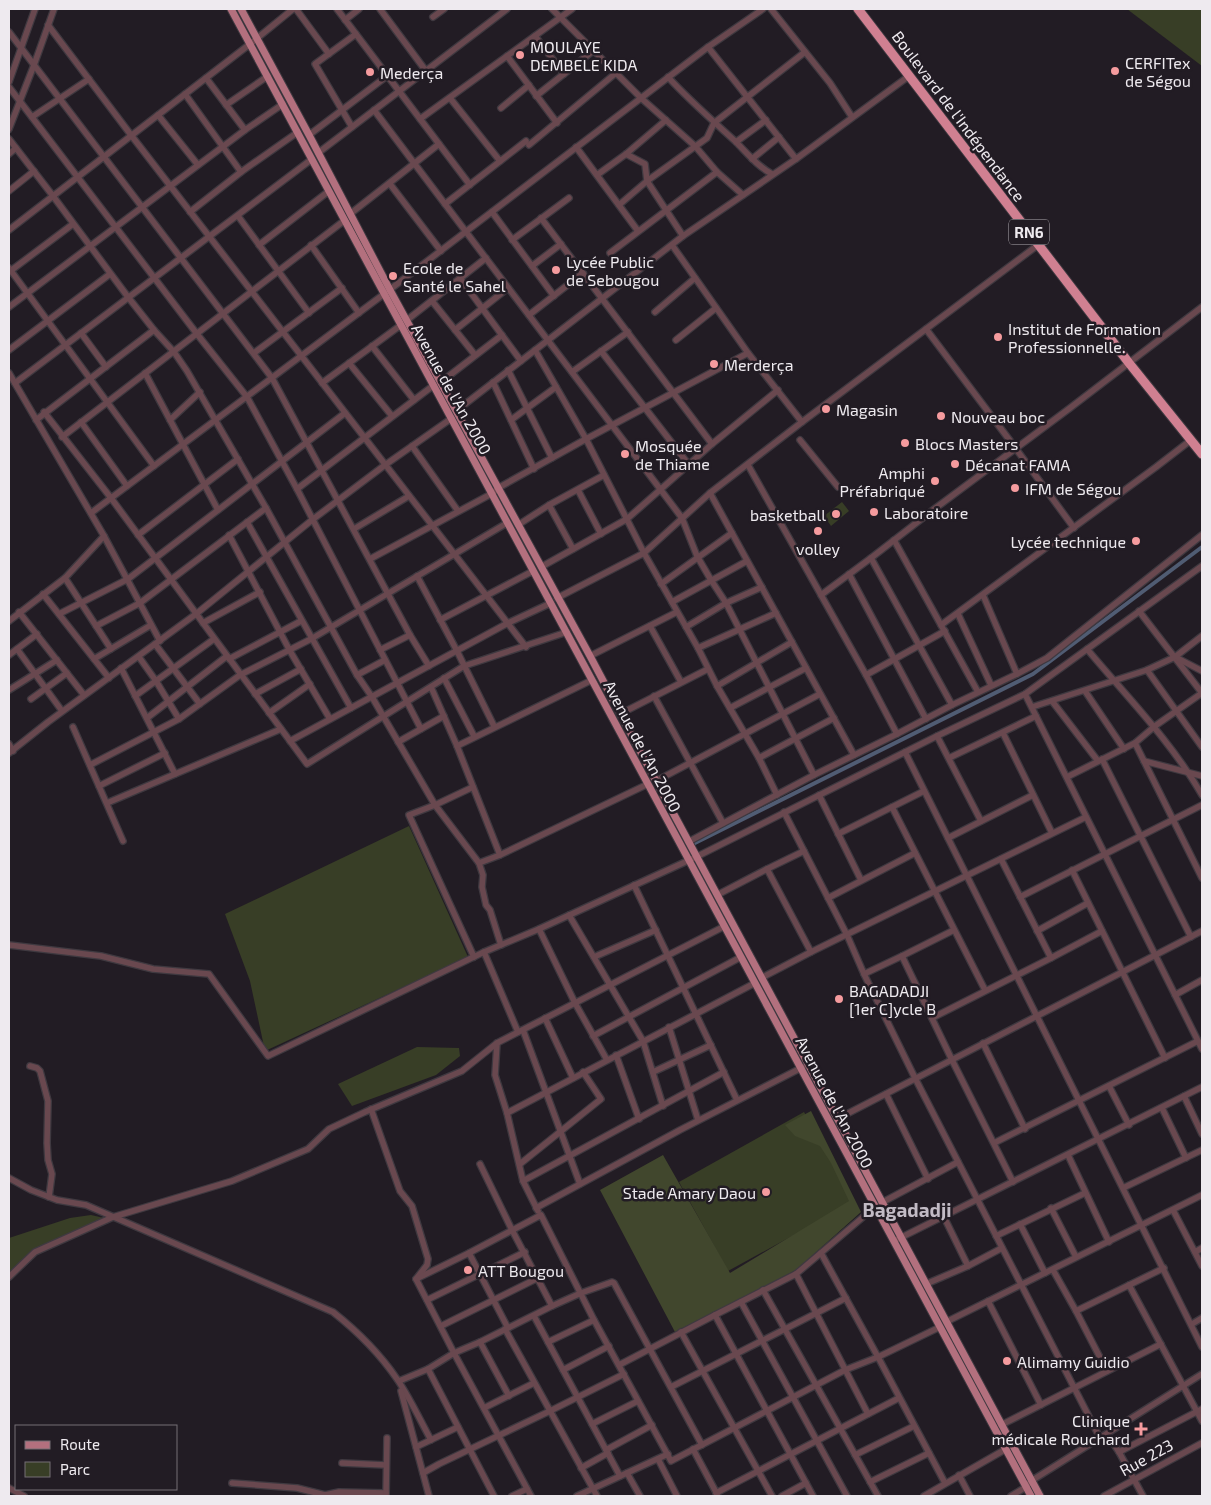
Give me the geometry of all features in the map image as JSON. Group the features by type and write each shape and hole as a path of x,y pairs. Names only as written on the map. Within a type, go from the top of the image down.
{"highway":[{"name":"Boulevard de l'Indépendance","path":"858,9 1129,363 1202,454"}],"main road":[{"name":"Avenue de l'An 2000","path":"231,9 329,191 437,384 452,418 518,525 541,567 567,632 592,680 688,842 693,858 717,895 758,981 943,1324 1031,1496"},
{"name":"Avenue de l'An 2000","path":"241,9 350,214 387,292"},
{"name":"Avenue de l'An 2000","path":"437,384 456,411 496,490 507,523 533,571 590,656 620,714 652,783 693,858 741,957 758,981"},
{"name":"Avenue de l'An 2000","path":"804,1066 837,1119 879,1204"},
{"name":"Avenue de l'An 2000","path":"898,1240 926,1284 943,1324 1002,1425 1040,1496"}],"street":[{"path":"9,82 35,9"},
{"path":"9,129 54,9"},
{"path":"9,230 294,9 329,54"},
{"path":"337,9 470,185"},
{"path":"346,20 359,9"},
{"path":"380,9 426,71"},
{"path":"433,17 444,9"},
{"path":"318,153 507,9"},
{"path":"552,9 641,98 695,146 718,172 743,195"},
{"path":"420,119 572,9"},
{"path":"91,513 387,292 708,47 763,9"},
{"path":"771,9 830,83 852,117"},
{"path":"48,25 526,647"},
{"path":"9,32 272,378 410,635 429,666"},
{"path":"352,127 315,64 356,34"},
{"path":"535,36 564,74"},
{"path":"708,47 796,159"},
{"path":"536,96 594,50"},
{"path":"618,205 647,181 707,138 714,124 805,52"},
{"path":"507,56 557,123"},
{"path":"445,204 500,162 557,123 616,73"},
{"path":"226,105 268,76"},
{"path":"309,135 387,76"},
{"path":"456,411 683,236 796,159 909,76"},
{"path":"668,77 694,105 736,142 761,168 772,174"},
{"path":"206,78 244,130"},
{"path":"32,117 89,79"},
{"path":"501,108 529,85"},
{"path":"9,87 247,397 297,489 421,729"},
{"path":"184,94 241,172"},
{"path":"450,98 500,162"},
{"path":"9,307 222,146 283,104"},
{"path":"374,110 682,518 698,556 726,603 814,775"},
{"path":"158,115 198,165"},
{"path":"597,175 626,154 666,120"},
{"path":"736,142 766,120"},
{"path":"190,212 241,172 298,132"},
{"path":"752,159 779,137"},
{"path":"9,139 128,298 174,352 200,392 357,675 435,805 479,863 484,875 482,887 486,905 490,910 501,945"},
{"path":"350,214 439,144"},
{"path":"576,147 638,231"},
{"path":"9,154 16,148"},
{"path":"626,154 645,164 647,181 683,236"},
{"path":"15,383 312,159"},
{"path":"9,191 34,171"},
{"path":"610,253 718,172"},
{"path":"390,184 441,250"},
{"path":"259,245 329,191"},
{"path":"512,240 569,198"},
{"path":"492,212 554,296"},
{"path":"238,216 309,313"},
{"path":"541,218 712,444"},
{"path":"62,437 345,220"},
{"path":"74,224 9,271 154,466"},
{"path":"532,266 561,244"},
{"path":"672,245 748,353 802,422"},
{"path":"290,741 508,623 644,554 710,494 802,422 1038,245"},
{"path":"311,246 359,313"},
{"path":"322,382 404,323 486,258"},
{"path":"529,315 583,273"},
{"path":"9,350 110,274"},
{"path":"460,278 521,361"},
{"path":"655,312 695,278"},
{"path":"254,353 342,288"},
{"path":"455,330 508,288"},
{"path":"432,301 475,355"},
{"path":"821,595 1016,450 1202,307"},
{"path":"676,340 716,308"},
{"path":"926,329 1074,528"},
{"path":"36,420 44,412 154,330"},
{"path":"81,332 106,367"},
{"path":"572,372 628,332"},
{"path":"297,489 502,334"},
{"path":"372,346 414,400"},
{"path":"535,350 586,440 644,554 759,758 777,795"},
{"path":"601,350 688,465"},
{"path":"370,559 552,458 748,353"},
{"path":"349,363 392,416"},
{"path":"508,370 552,458"},
{"path":"9,373 128,579 152,626 157,643 173,669 200,704"},
{"path":"145,373 218,510"},
{"path":"492,382 534,469"},
{"path":"511,420 556,387"},
{"path":"541,567 627,519 712,444 778,390"},
{"path":"170,420 200,392"},
{"path":"44,412 111,498 306,764 464,666 567,632"},
{"path":"58,614 128,579 346,413"},
{"path":"9,744 11,752 84,695 196,614 312,520 452,418"},
{"path":"81,422 127,486"},
{"path":"800,440 838,487"},
{"path":"941,625 1191,440"},
{"path":"412,446 458,511"},
{"path":"138,535 238,459"},
{"path":"748,465 897,734"},
{"path":"518,525 549,505 604,475"},
{"path":"578,490 601,534"},
{"path":"710,494 854,756"},
{"path":"354,529 409,496"},
{"path":"549,505 573,549"},
{"path":"96,626 140,603 266,508"},
{"path":"247,522 351,708"},
{"path":"90,765 179,719 240,675 311,639 507,523"},
{"path":"662,584 732,533"},
{"path":"230,535 280,632 330,719"},
{"path":"688,842 814,775 1047,658 1202,535"},
{"path":"9,621 65,578 104,536"},
{"path":"894,540 978,692"},
{"path":"872,558 952,705"},
{"path":"672,602 747,561"},
{"path":"9,945 101,956 153,969 208,974 268,1056 484,952 539,930 693,858 819,794 1025,694 1202,566"},
{"path":"440,620 533,571"},
{"path":"849,574 926,719"},
{"path":"417,576 494,726"},
{"path":"65,578 111,649"},
{"path":"686,627 726,603 762,587"},
{"path":"203,623 260,592"},
{"path":"43,594 109,678"},
{"path":"983,595 1017,674"},
{"path":"1066,777 1124,749 1202,693 1139,610"},
{"path":"19,612 84,695"},
{"path":"590,656 677,612"},
{"path":"698,648 776,613"},
{"path":"958,614 991,685"},
{"path":"147,718 228,657 301,621"},
{"path":"94,659 152,626"},
{"path":"650,626 681,682"},
{"path":"866,675 944,632"},
{"path":"9,655 37,634"},
{"path":"380,650 410,635"},
{"path":"1032,707 1147,670 1175,657 1202,636"},
{"path":"135,696 214,639"},
{"path":"717,686 792,642"},
{"path":"17,649 62,712"},
{"path":"1087,649 1155,726 1190,773 1202,795"},
{"path":"139,657 179,719"},
{"path":"1175,657 1202,672"},
{"path":"9,690 57,660"},
{"path":"357,675 385,660"},
{"path":"121,668 175,774"},
{"path":"620,714 708,668"},
{"path":"730,708 806,668"},
{"path":"255,694 301,669"},
{"path":"1147,670 1202,747"},
{"path":"31,699 67,673"},
{"path":"444,678 474,736"},
{"path":"457,746 494,726 592,680"},
{"path":"269,712 310,684"},
{"path":"431,687 457,746 500,856"},
{"path":"1084,691 1124,749"},
{"path":"479,863 500,856 652,783 820,694"},
{"path":"1025,694 1202,1049"},
{"path":"654,696 724,823"},
{"path":"1052,701 1100,760 1190,937"},
{"path":"398,742 444,716"},
{"path":"949,758 1036,716"},
{"path":"759,758 834,718"},
{"path":"73,727 123,841"},
{"path":"106,803 281,729"},
{"path":"1003,733 1052,833"},
{"path":"938,736 981,821"},
{"path":"1134,742 1202,878"},
{"path":"905,752 1202,1347"},
{"path":"99,786 164,753"},
{"path":"1144,761 1202,776"},
{"path":"473,787 409,815 474,957"},
{"path":"838,834 924,791"},
{"path":"819,794 862,880"},
{"path":"948,838 1033,795"},
{"path":"1020,897 1202,804"},
{"path":"892,807 985,990"},
{"path":"784,812 847,935 914,1078 1100,1438"},
{"path":"507,1113 811,952 1086,817"},
{"path":"717,895 767,868 804,851"},
{"path":"828,898 915,853"},
{"path":"1001,860 1050,958"},
{"path":"767,868 811,952"},
{"path":"1072,870 1165,1058"},
{"path":"634,885 737,1100"},
{"path":"1037,930 1088,903"},
{"path":"570,915 643,1041 663,1106"},
{"path":"9,1277 35,1252 113,1217 232,1181 308,1149 329,1129 371,1109 462,1071 497,1043 725,926"},
{"path":"539,930 575,1003 607,1060"},
{"path":"594,957 656,930"},
{"path":"864,974 954,930"},
{"path":"932,1018 1102,930"},
{"path":"837,1119 1202,931"},
{"path":"484,952 547,1092 580,1184"},
{"path":"902,956 1013,1182"},
{"path":"593,1036 741,957"},
{"path":"1175,994 1202,980"},
{"path":"545,1018 573,1078"},
{"path":"669,1027 698,1120"},
{"path":"994,1143 1198,1041"},
{"path":"497,1043 495,1075 507,1113 523,1181 594,1320 671,1461 845,1370 878,1357 1202,1195"},
{"path":"984,1044 1025,1129"},
{"path":"653,1072 711,1045"},
{"path":"616,1056 639,1118"},
{"path":"30,1066 38,1068 48,1101 47,1143 48,1160 52,1174 49,1197"},
{"path":"536,1208 698,1120 804,1066"},
{"path":"520,1164 601,1099 583,1072"},
{"path":"523,1181 724,1072"},
{"path":"1109,1086 1129,1124"},
{"path":"898,1240 1202,1087"},
{"path":"886,1094 928,1179"},
{"path":"1184,1096 1202,1134"},
{"path":"1162,1108 1186,1158"},
{"path":"371,1109 400,1191 412,1206 428,1259 427,1265 416,1279"},
{"path":"1123,1188 1202,1150"},
{"path":"1068,1155 1109,1242"},
{"path":"619,1365 796,1274 879,1204 958,1162"},
{"path":"480,1164 552,1306"},
{"path":"9,1178 31,1190 57,1200 86,1205 333,1312 351,1326 390,1368 431,1440"},
{"path":"996,1236 1085,1193"},
{"path":"1051,1208 1076,1257"},
{"path":"1173,1210 1202,1266"},
{"path":"416,1279 470,1253 541,1214"},
{"path":"944,1217 968,1266"},
{"path":"1020,1224 1045,1273"},
{"path":"926,1284 968,1266 1002,1248"},
{"path":"1195,1252 1202,1248"},
{"path":"428,1300 524,1252"},
{"path":"470,1253 534,1383 597,1496"},
{"path":"821,1253 945,1483"},
{"path":"1076,1312 1164,1268"},
{"path":"1053,1270 1107,1371"},
{"path":"796,1274 868,1414"},
{"path":"441,1326 538,1278"},
{"path":"416,1279 531,1496"},
{"path":"399,1382 428,1370 454,1353 552,1306 610,1282 614,1283 702,1445"},
{"path":"1129,1285 1183,1386 1200,1410 1202,1421"},
{"path":"763,1290 878,1496"},
{"path":"671,1387 846,1298"},
{"path":"988,1301 1041,1405"},
{"path":"740,1302 847,1496"},
{"path":"714,1315 813,1496"},
{"path":"534,1316 620,1476"},
{"path":"1192,1324 1202,1318"},
{"path":"548,1342 594,1320"},
{"path":"681,1332 772,1496"},
{"path":"480,1342 509,1396"},
{"path":"1002,1425 1161,1344"},
{"path":"563,1370 609,1346"},
{"path":"428,1370 494,1496"},
{"path":"423,1473 624,1374"},
{"path":"1010,1496 1202,1374"},
{"path":"399,1382 429,1496"},
{"path":"484,1408 534,1383"},
{"path":"693,1449 717,1495 758,1471 899,1398"},
{"path":"592,1424 638,1400"},
{"path":"1119,1452 1200,1410"},
{"path":"582,1468 652,1424"},
{"path":"855,1455 914,1426"},
{"path":"416,1447 458,1427"},
{"path":"1107,1434 1143,1496"},
{"path":"232,1483 297,1488 325,1495 339,1492 386,1495 387,1438"},
{"name":"Rue 223","path":"1106,1496 1202,1442"},
{"path":"924,1496 1006,1449"},
{"path":"870,1482 929,1452"},
{"path":"577,1496 668,1454"},
{"path":"658,1459 677,1496"},
{"path":"342,1464 386,1465"},
{"path":"627,1473 640,1496"},
{"path":"959,1475 970,1496"},
{"path":"782,1496 806,1483"},
{"path":"9,1488 24,1496"},
{"path":"512,1496 527,1489"}],"green space":[{"path":"1127,9 1202,9 1202,66"},
{"name":"basketball","path":"842,502 849,511 831,526 824,516"},
{"path":"409,826 468,957 265,1051 250,981 225,914"},
{"path":"417,1047 459,1048 460,1056 436,1075 352,1106 338,1084"},
{"path":"811,1111 861,1212 796,1270 675,1332 600,1190 663,1155 730,1273 849,1201 831,1163 820,1146 795,1136 785,1125"},
{"name":"Stade Amary Daou","path":"804,1112 854,1202 728,1271 679,1182"},
{"path":"91,1215 104,1218 34,1249 9,1274 9,1238 70,1218"}],"waterway":[{"path":"693,844 1033,674 1202,547"}],"place":[{"name":"MOULAYE DEMBELE KIDA","path":"520,55"},
{"name":"CERFITex de Ségou","path":"1115,71"},
{"name":"Mederça","path":"370,72"},
{"name":"Lycée Public de Sebougou","path":"556,270"},
{"name":"Ecole de Santé le Sahel","path":"393,276"},
{"name":"Institut de Formation Professionnelle.","path":"998,337"},
{"name":"Merderça","path":"714,364"},
{"name":"Magasin","path":"826,409"},
{"name":"Nouveau boc","path":"941,416"},
{"name":"Blocs Masters","path":"905,443"},
{"name":"Mosquée de Thiame","path":"625,454"},
{"name":"Décanat FAMA","path":"955,464"},
{"name":"Amphi Préfabriqué","path":"935,481"},
{"name":"IFM de Ségou","path":"1015,488"},
{"name":"Laboratoire","path":"874,512"},
{"name":"basketball","path":"836,514"},
{"name":"volley","path":"818,531"},
{"name":"Lycée technique","path":"1136,541"},
{"name":"BAGADADJI [1er C]ycle B","path":"839,999"},
{"name":"Stade Amary Daou","path":"766,1192"},
{"name":"ATT Bougou","path":"468,1270"},
{"name":"Alimamy Guidio","path":"1007,1361"},
{"name":"Clinique médicale Rouchard","path":"1141,1429"}],"district":[{"name":"Bagadadji","path":"907,1209"}]}
